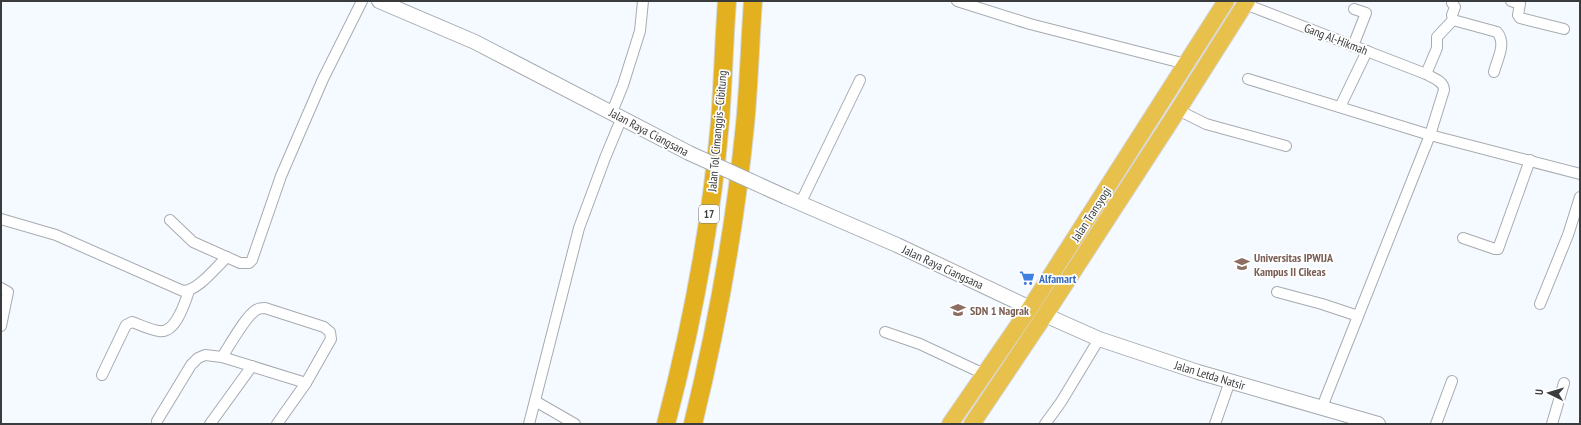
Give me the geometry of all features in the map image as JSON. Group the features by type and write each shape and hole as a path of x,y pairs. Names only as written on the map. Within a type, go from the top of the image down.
{"highway":[{"name":"Jalan Tol Cimanggis–Cibitung","path":"666,424 682,364 707,225 720,122 727,1"},
{"name":"17","path":"693,424 707,367 734,222 745,124 752,1"},
{"name":"Jalan Transyogi","path":"950,424 1030,308 1226,1"},
{"name":"Jalan Transyogi","path":"972,424 1045,315 1246,2"}],"main road":[{"name":"Jalan Raya Ciangsana","path":"379,1 396,4 475,42 689,153 800,204 897,245 1030,308"},
{"name":"Jalan Letda Natsir","path":"1045,315 1099,338 1230,382 1378,424"}],"street":[{"path":"170,220 193,242 227,257 245,264 249,264 252,260 281,176 323,79 362,1"},
{"path":"529,424 579,228 605,158 617,115 623,85 640,31 643,1"},
{"path":"957,1 1030,24 1186,64"},
{"path":"1426,74 1437,48 1437,37 1453,20 1452,15 1455,7 1452,1"},
{"path":"1511,1 1520,4 1518,15 1520,18 1564,29"},
{"name":"Gang Al-Hikmah","path":"1246,2 1426,74 1441,82 1444,86 1444,90 1430,135"},
{"path":"1353,46 1366,13 1354,9"},
{"path":"1453,20 1497,32 1501,37 1502,43 1494,72"},
{"path":"1340,107 1367,51"},
{"path":"1248,79 1430,135 1580,174"},
{"path":"800,204 860,80"},
{"path":"1178,110 1206,124 1286,146"},
{"path":"1322,407 1430,135"},
{"path":"1463,238 1498,249 1530,160"},
{"path":"1540,304 1568,235 1580,197"},
{"path":"1,219 56,235 183,291 188,291 195,287 227,257"},
{"path":"1,288 8,292 1,326"},
{"path":"102,374 126,325 132,322 160,331 166,330 180,316 188,291"},
{"path":"1277,292 1322,304 1358,316"},
{"path":"222,357 255,310 265,308 324,327 330,332 332,339 306,383 277,424"},
{"path":"885,332 920,344 984,374"},
{"path":"1045,424 1061,402 1099,338"},
{"path":"158,423 191,365 198,358 205,355 222,357 306,383"},
{"path":"210,424 252,366"},
{"path":"1436,424 1452,381"},
{"path":"1215,424 1230,382"},
{"path":"1552,424 1564,383"},
{"path":"535,401 575,424"}],"place":[{"name":"Universitas IPWIJA Kampus II Cikeas","path":"1242,264"},
{"name":"Alfamart","path":"1027,278"},
{"name":"SDN 1 Nagrak","path":"958,310"}]}
